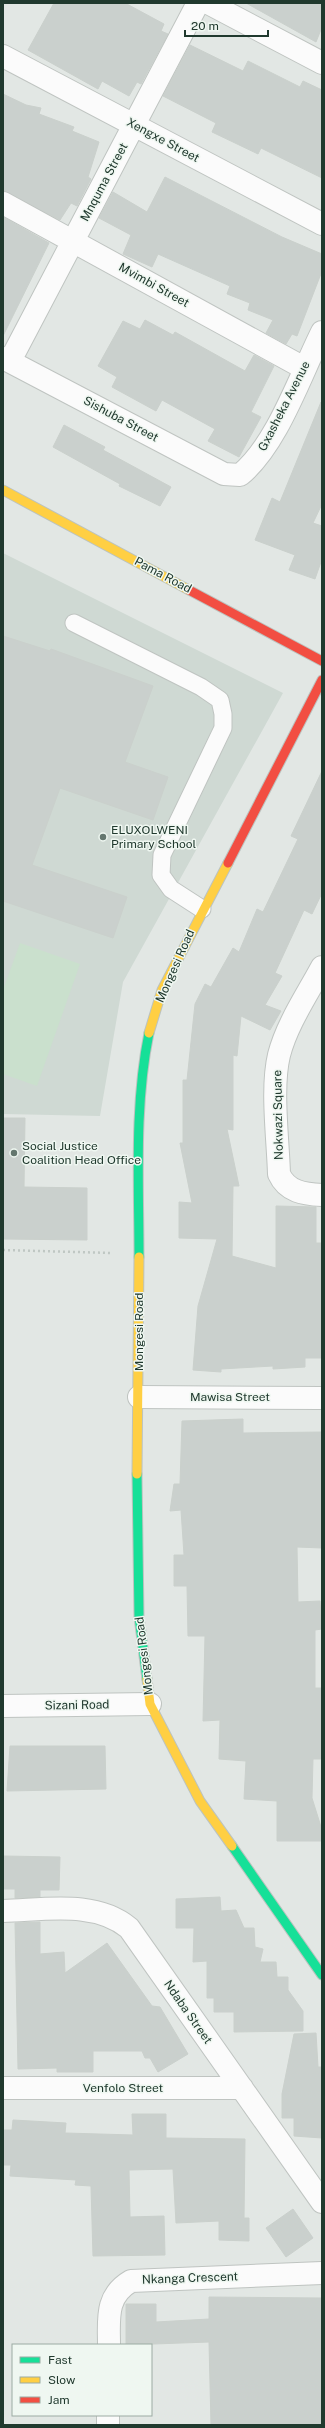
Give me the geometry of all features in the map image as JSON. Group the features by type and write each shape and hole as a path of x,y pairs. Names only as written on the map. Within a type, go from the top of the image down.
{"street":[{"name":"Mnquma Street","path":"7,359 73,241 198,3"},
{"path":"208,3 322,63"},
{"name":"Xengxe Street","path":"3,56 322,224"},
{"name":"Mvimbi Street","path":"3,203 304,368"},
{"name":"Gxasheka Avenue","path":"240,475 254,464 272,438 322,332"},
{"name":"Sishuba Street","path":"7,359 224,474 240,475"},
{"name":"Pama Road","path":"3,490 322,661"},
{"name":"Mongesi Road","path":"322,680 202,909 162,990 151,1023 143,1062 140,1097 138,1254 139,1397 136,1531 139,1616 150,1704 200,1801 322,1975"},
{"name":"Nokwazi Square","path":"322,967 285,1036 276,1074 279,1174 288,1186 301,1193 322,1194"},
{"name":"Mawisa Street","path":"139,1397 322,1398"},
{"name":"Sizani Road","path":"3,1706 150,1704"},
{"name":"Ndaba Street","path":"3,1911 89,1910 117,1919 129,1928 322,2202"},
{"name":"Venfolo Street","path":"3,2088 242,2088"},
{"name":"Nkanga Crescent","path":"109,2344 109,2307 115,2294 131,2281 322,2273"}],"lane":[{"path":"74,623 201,687 220,700 223,714 223,728 162,856 161,875 164,880 171,889 202,909"}],"path":[{"path":"3,1250 138,1254"}],"shaded area":[{"name":"ELUXOLWENI Primary School","path":"3,553 283,693 123,982 100,1116 3,1114"}],"green space":[{"path":"20,943 80,964 37,1086 3,1074 3,990"}],"building":[{"path":"54,3 125,3 164,24 161,31 168,34 141,84 137,82 129,96 102,81 98,89 28,50"},
{"path":"246,3 322,3 322,27 316,42"},
{"path":"190,45 243,71 248,61 300,87 303,81 322,90 322,178 261,148 258,154 212,132 216,123 163,96"},
{"path":"3,94 26,105 41,108 39,114 74,127 72,131 99,142 88,177 91,179 77,206 71,203 60,220 3,191"},
{"path":"165,177 282,237 322,254 322,271 297,336 292,334 286,344 266,333 273,320 248,310 250,303 227,294 230,286 158,254 152,267 123,254 131,235 99,218 113,192 147,212"},
{"path":"3,217 49,243 3,336"},
{"path":"145,320 173,335 175,332 245,371 254,355 274,366 251,412 261,417 239,457 208,441 215,429 162,400 156,411 112,387 117,377 98,366 123,321 140,329"},
{"path":"321,402 322,504 313,523 322,526 322,559 315,579 289,570 295,555 255,540 272,498 280,502"},
{"path":"64,425 105,447 103,450 171,487 160,506 119,486 120,484 53,447"},
{"path":"3,636 50,651 51,649 153,686 125,762 168,777 153,820 60,788 32,865 127,897 113,938 3,901"},
{"path":"322,771 322,893 312,914 304,910 275,973 282,976 265,1005 281,1011 270,1030 241,1016 237,1056 233,1055 233,1130 227,1129 239,1186 233,1186 232,1256 276,1268 276,1206 316,1207 316,1243 322,1243 322,1358 305,1358 305,1367 273,1369 273,1366 221,1369 221,1372 193,1370 198,1306 217,1239 179,1238 179,1202 192,1203 180,1143 183,1143 183,1080 187,1080 195,1004 205,984 211,987 233,948 239,952 257,909 263,912 298,839 291,836"},
{"name":"Social Justice Coalition Head Office","path":"3,1118 25,1118 24,1187 87,1188 87,1240 3,1239"},
{"path":"243,1419 243,1433 322,1432 322,1548 297,1547 298,1602 320,1601 322,1629 315,1630 315,1688 322,1688 322,1759 313,1759 312,1798 322,1830 322,1841 277,1841 277,1801 244,1799 246,1761 219,1759 220,1720 203,1721 205,1636 188,1636 187,1586 174,1586 174,1555 184,1555 181,1510 170,1511 174,1484 180,1484 182,1421"},
{"path":"10,1746 105,1746 106,1789 7,1791"},
{"path":"3,1856 60,1857 59,1890 40,1890 40,1897 15,1898 15,1889 3,1889"},
{"path":"220,1897 221,1911 236,1910 244,1928 254,1928 255,1947 263,1949 260,1962 276,1962 277,1977 288,1977 288,1990 303,2011 303,2031 234,2032 234,2012 214,2012 214,1998 207,1998 207,1961 193,1962 194,1928 176,1928 176,1899"},
{"path":"40,1922 40,1954 64,1952 65,1973 107,1943 152,2006 160,2007 188,2054 158,2072 150,2058 145,2058 142,2051 93,2051 93,2072 57,2072 57,2068 18,2069 15,1923"},
{"path":"316,2033 318,2067 322,2067 322,2138 294,2136 294,2118 282,2118 282,2094 294,2034"},
{"path":"132,2114 166,2114 166,2138 245,2139 244,2218 249,2218 249,2241 219,2240 219,2221 176,2223 173,2169 129,2170 130,2217 164,2216 165,2255 93,2256 91,2186 75,2185 76,2180 10,2176 11,2165 3,2165 3,2130 12,2130 13,2120 66,2123 65,2133 133,2135"},
{"path":"293,2209 313,2238 286,2257 266,2228"},
{"path":"209,2297 322,2298 322,2425 211,2425 209,2342 126,2344 126,2304 156,2304 156,2322 209,2319"}],"traffic: fast":[{"path":"139,1257 139,1116 144,1061 149,1033"},
{"path":"137,1474 139,1617 147,1679"},
{"path":"232,1846 322,1975"}],"traffic: slow":[{"path":"3,490 189,590"},
{"path":"149,1033 162,990 228,863"},
{"path":"137,1474 139,1257"},
{"path":"147,1679 150,1704 200,1801 232,1846"}],"traffic: jam":[{"path":"189,590 322,661"},
{"path":"228,863 322,680"}],"place":[{"name":"ELUXOLWENI Primary School","path":"103,837"},
{"name":"Social Justice Coalition Head Office","path":"14,1153"}]}
